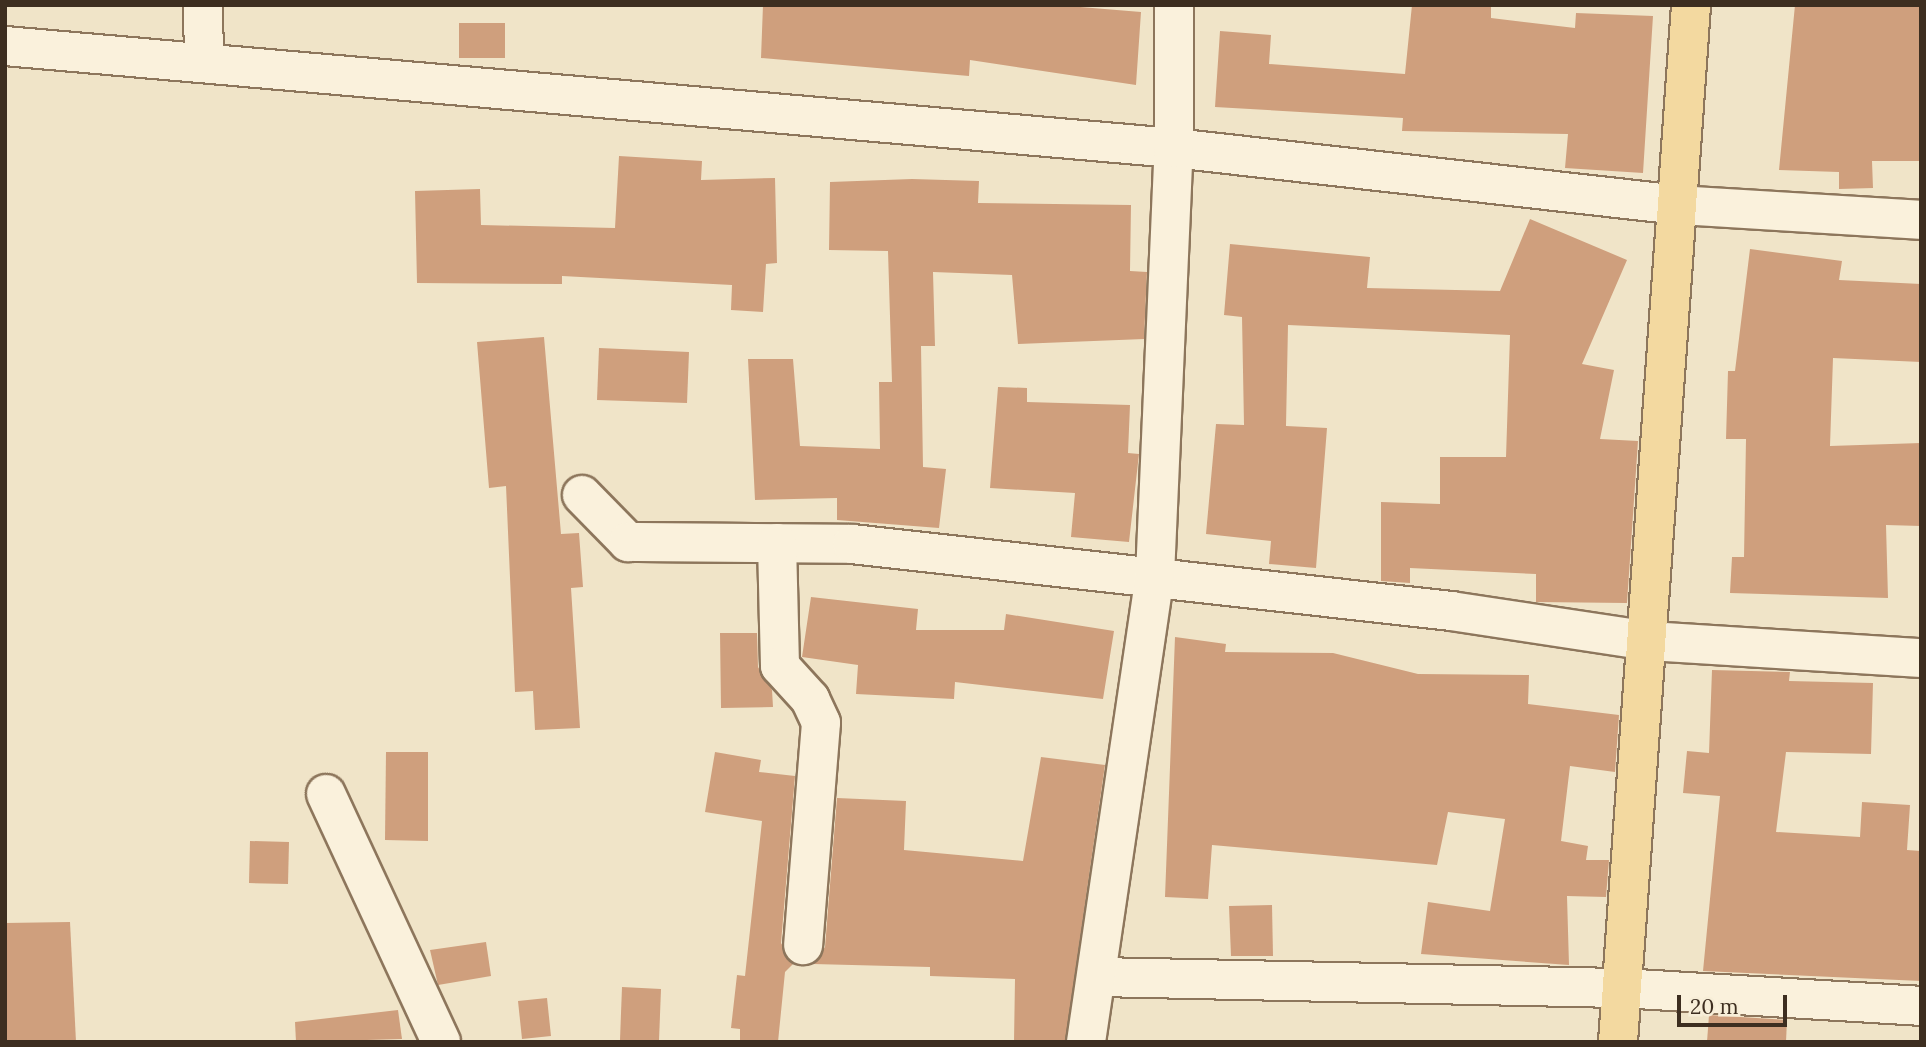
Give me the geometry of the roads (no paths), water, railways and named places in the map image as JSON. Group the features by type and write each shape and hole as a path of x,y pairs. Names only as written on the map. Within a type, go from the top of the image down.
{"main road":[{"path":"1618,1042 1620,988 1649,641 1691,5"}],"street":[{"path":"203,5 204,61"},
{"path":"1086,1042 1098,977 1155,576 1174,148 1174,5"},
{"path":"5,46 204,61 1174,148 1679,205 1921,220"},
{"path":"582,495 628,542 852,544 1155,576 1649,641 1921,658"},
{"path":"777,543 780,666 814,705 821,723 803,945"},
{"path":"326,794 441,1042"},
{"path":"1098,977 1620,988 1921,1006"}]}
